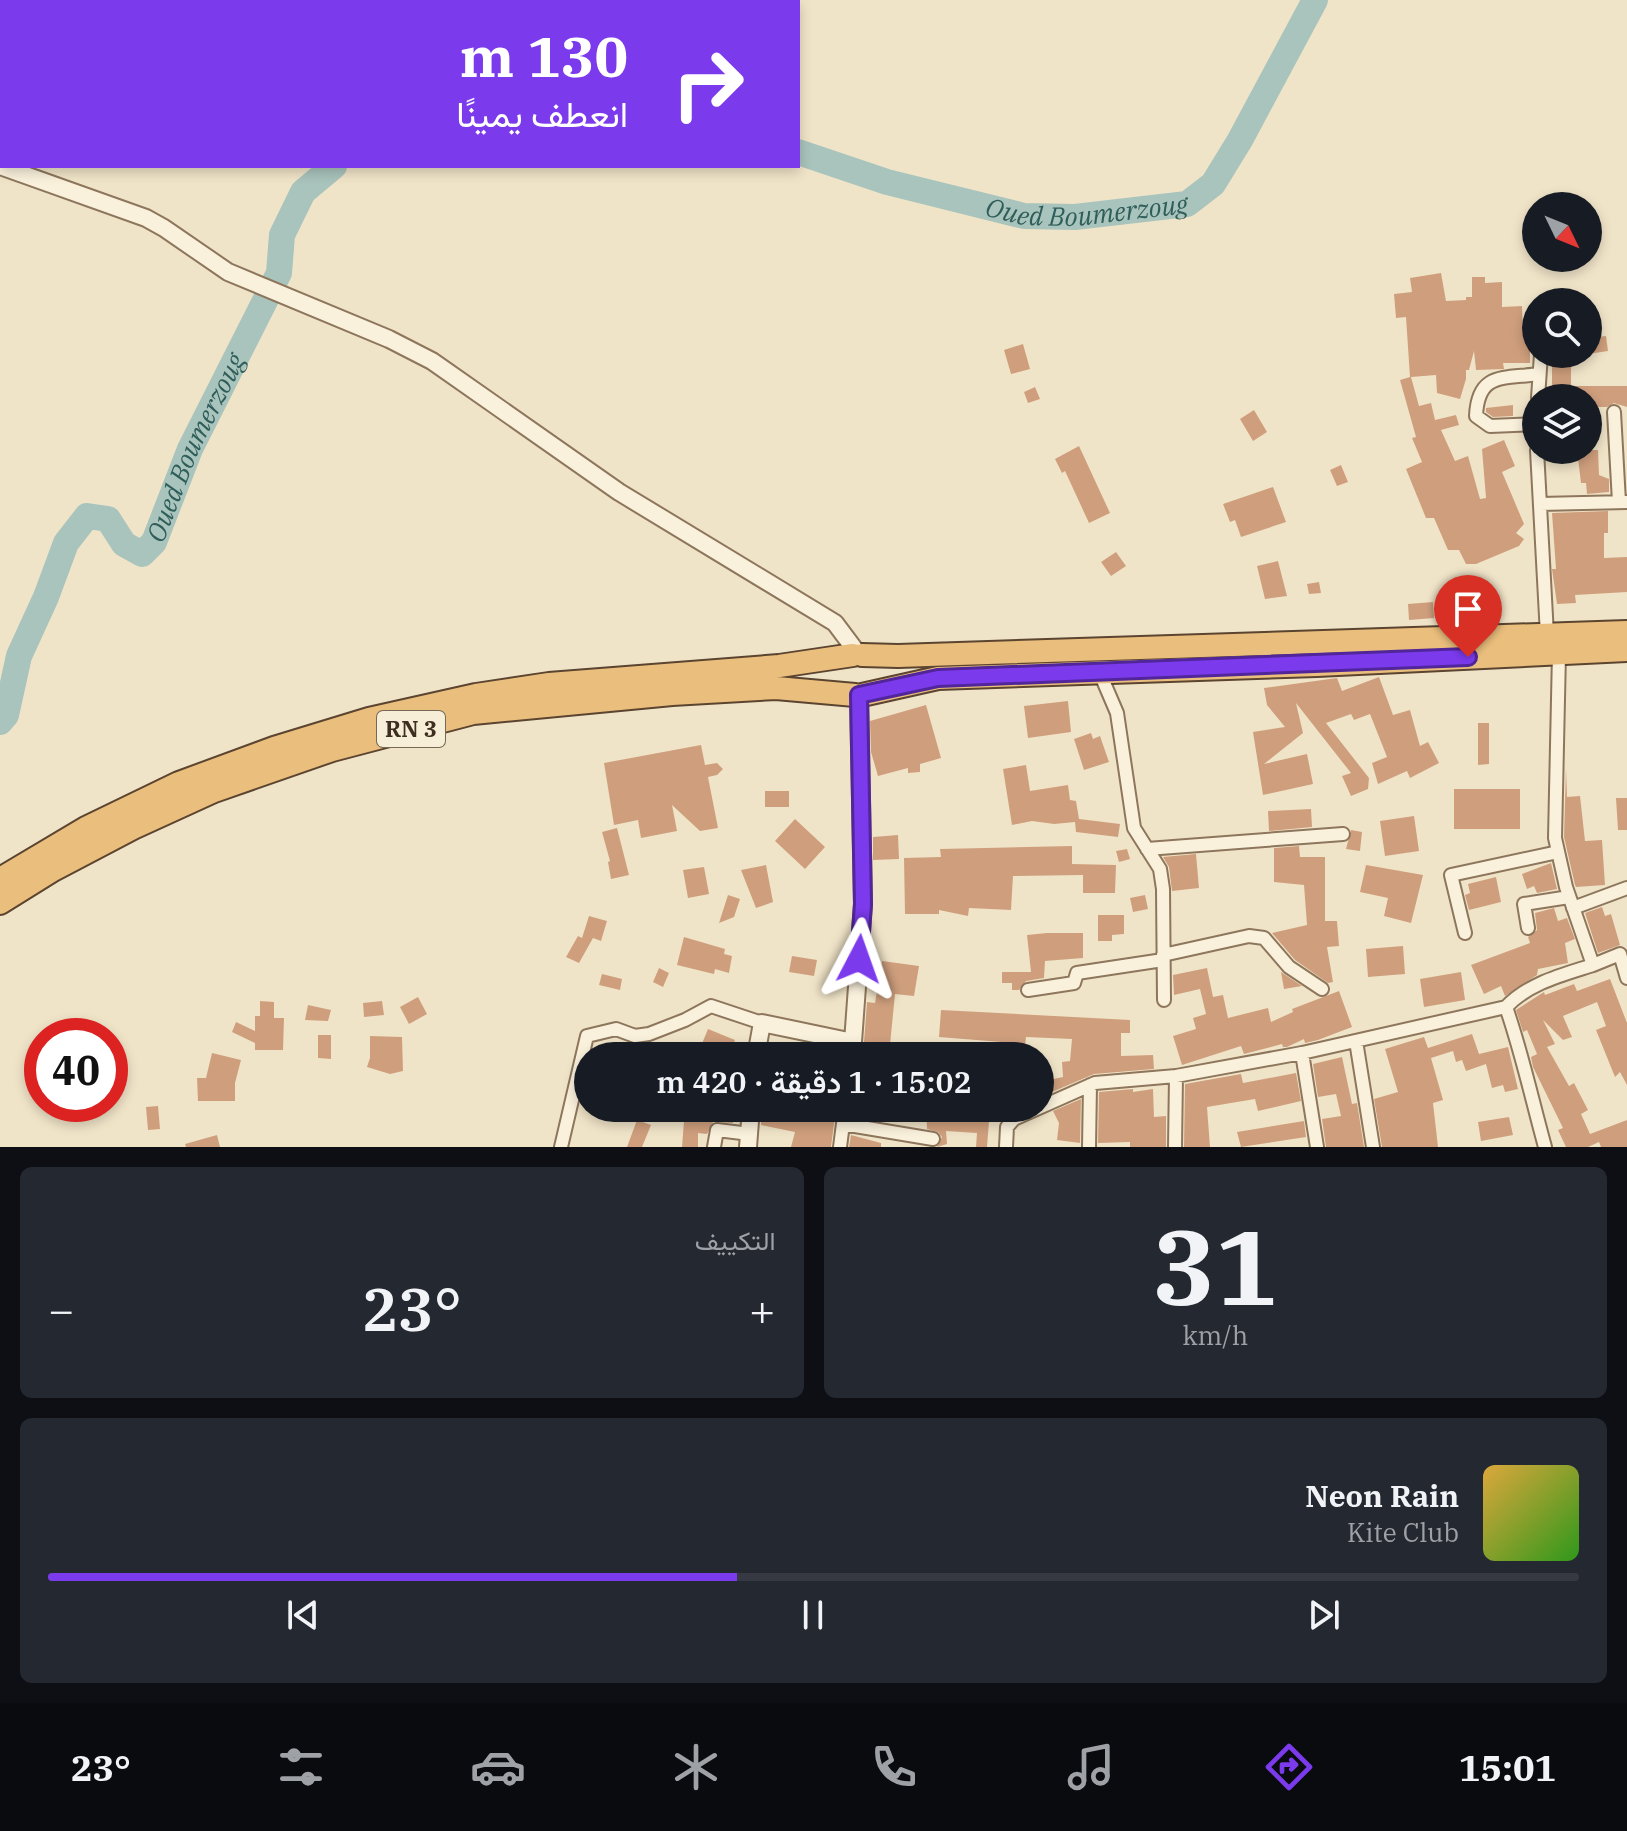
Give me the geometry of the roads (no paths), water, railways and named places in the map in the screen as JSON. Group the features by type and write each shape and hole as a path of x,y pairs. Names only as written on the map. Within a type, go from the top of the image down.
{"highway":[{"name":"RN 3","path":"0,903 53,870 133,828 214,791 332,750 473,713 672,694 776,688 859,695 938,678 1317,665 1553,644 1627,632"},
{"name":"RN 3","path":"0,879 86,828 179,783 274,748 369,719 476,695 549,684 779,666 858,655 1553,644 1627,650"},
{"path":"858,655 874,661 879,674 874,688 859,695 843,688 838,675 843,661 858,655"}],"street":[{"path":"6,168 146,218 228,272 389,339 432,361 619,492 835,623 858,655"},
{"path":"1539,384 1540,368"},
{"path":"1522,425 1490,426 1476,416 1476,403 1481,389 1489,382 1539,374"},
{"path":"1540,504 1623,502 1614,412"},
{"path":"1538,464 1553,644 1555,838 1571,902 1593,965"},
{"path":"1099,671 1117,713 1134,828 1160,869 1162,879 1164,1000"},
{"path":"855,1042 863,904 859,695"},
{"path":"1147,849 1343,834"},
{"path":"1465,933 1451,875 1558,852"},
{"path":"1528,928 1524,904 1571,902 1627,888"},
{"path":"1028,990 1074,983 1077,973 1163,958 1249,936 1264,938 1289,967 1322,989"},
{"path":"1006,1147 1007,1127 1014,1119 1090,1085 1176,1076 1302,1053 1506,1007 1534,986 1620,954 1627,978"},
{"path":"561,1147 587,1036 616,1029 635,1036 649,1034 711,1006 822,1042"},
{"path":"1506,1007 1520,1047 1545,1147"},
{"path":"759,1042 762,1023"},
{"path":"1356,1041 1373,1147"},
{"path":"1302,1053 1317,1147"},
{"path":"1175,1147 1176,1076"},
{"path":"1089,1147 1090,1085"},
{"path":"840,1147 843,1124 933,1139"},
{"path":"714,1147 717,1130 749,1140"}],"waterway":[{"name":"Oued Boumerzoug","path":"800,153 887,182 1024,216 1075,217 1187,204 1213,184 1315,0"},
{"name":"Oued Boumerzoug","path":"0,722 6,715 19,656 66,543 87,516 108,519 124,544 142,554 154,542 190,449 279,273 282,235 303,192 332,168"}]}
